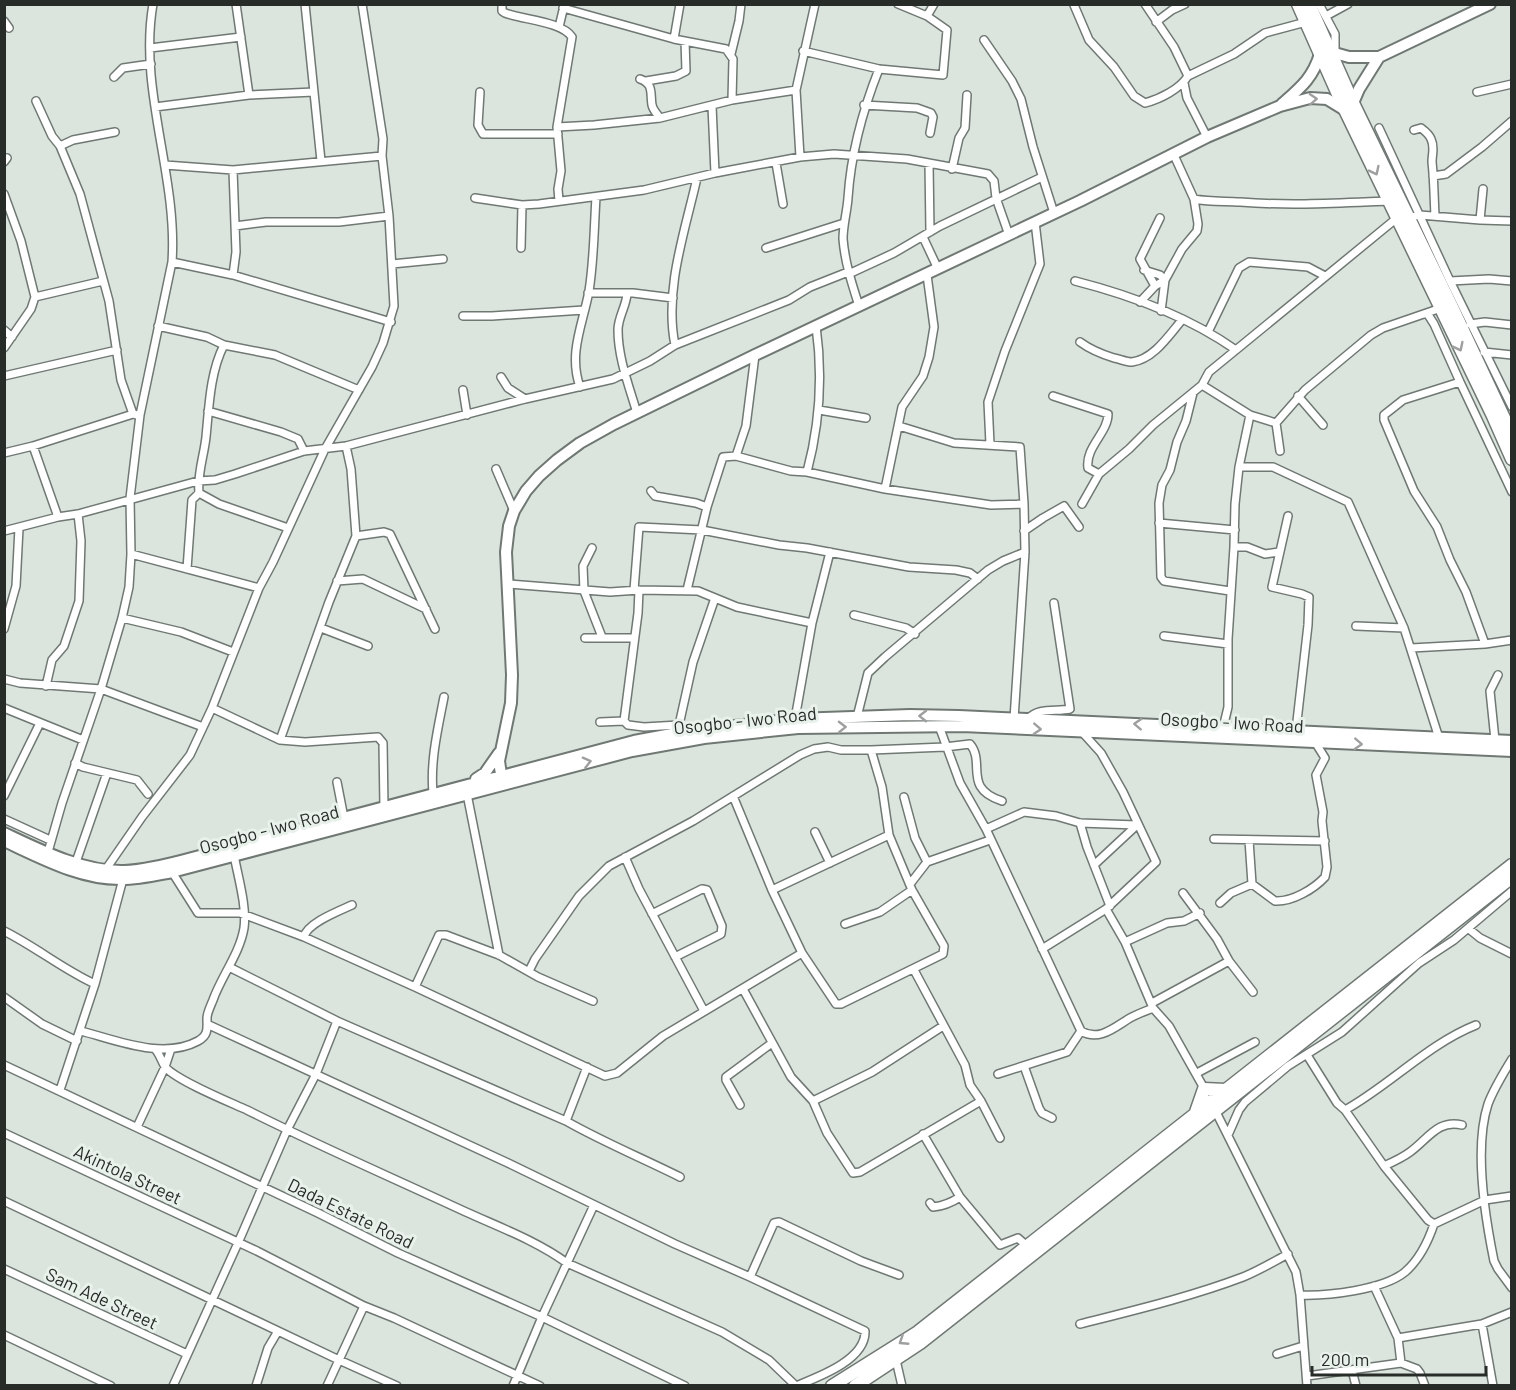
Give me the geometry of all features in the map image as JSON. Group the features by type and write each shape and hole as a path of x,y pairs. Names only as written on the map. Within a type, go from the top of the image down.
{"highway":[{"path":"1298,4 1306,22 1329,53"},
{"path":"1309,4 1389,201 1409,217 1441,308 1493,416 1508,436"},
{"path":"1349,106 1473,340 1508,436 1512,459"},
{"path":"832,1386 918,1332 1195,1114 1213,1106 1226,1090 1512,865"},
{"path":"855,1386 920,1343 1213,1106 1512,877"},
{"path":"1195,1114 1204,1089 1226,1090"}],"main road":[{"path":"1280,106 1307,81 1329,53 1349,57 1379,57 1490,4"},
{"path":"502,780 501,750 511,703 509,584 506,552 509,526 514,511 526,491 557,460 594,435 637,413 927,275 1207,137 1280,106 1317,98 1349,106 1379,57"},
{"name":"Osogbo - Iwo Road","path":"4,841 89,875 123,879 172,872 502,780 685,741 856,717 910,715 1014,718 1512,741"},
{"name":"Osogbo - Iwo Road","path":"502,780 597,749 681,728 795,719 816,722 1512,751"},
{"path":"467,789 485,773 501,750"},
{"name":"Osogbo - Iwo Road","path":"4,833 76,862 106,869 136,870 166,865 433,793 467,789"}],"street":[{"path":"48,852 75,763 101,689 129,587 130,498 137,415 154,355 172,262 173,243 165,165 155,107 151,64 150,19 153,4"},
{"path":"237,4 249,95"},
{"path":"305,4 321,161"},
{"path":"106,869 142,817 190,755 212,708 259,588 325,449 372,367 391,322 394,306 389,216 382,156 383,139 362,4"},
{"path":"502,4 502,11 509,15 559,27 569,33 572,41 558,131 561,171 559,201"},
{"path":"674,39 680,4"},
{"path":"732,100 734,69 731,54 738,29 741,4"},
{"path":"800,157 796,90 815,4"},
{"path":"803,51 879,69 943,75 947,30 927,16 898,4"},
{"path":"927,16 934,4"},
{"path":"1145,4 1180,56 1183,84 1207,137"},
{"path":"1156,22 1185,4"},
{"path":"1319,4 1336,39 1329,53"},
{"path":"1326,16 1348,4"},
{"path":"1074,5 1089,39 1114,67 1134,96 1146,103 1234,54 1265,33 1306,22"},
{"path":"559,27 563,6 674,39 726,49 731,54"},
{"path":"4,21 9,28"},
{"path":"150,48 241,37"},
{"path":"984,40 1012,81 1021,99 1054,213"},
{"path":"660,118 652,106 652,91 643,80 676,76 686,71 685,41"},
{"path":"114,76 123,68 151,64"},
{"path":"859,306 848,272 843,240 844,223 852,155 864,105 879,69"},
{"path":"1477,92 1512,84"},
{"path":"480,92 478,125 483,134 558,131 660,118 732,100 796,90"},
{"path":"155,107 249,95 314,92"},
{"path":"952,169 959,138 965,128 967,94"},
{"path":"36,102 52,136 60,146 80,194 113,321 120,380 137,415"},
{"path":"864,105 917,108 931,113 933,117 930,133"},
{"path":"712,106 715,173"},
{"path":"1433,176 1446,174 1512,121"},
{"path":"1379,128 1409,217 1450,281 1470,324 1473,340 1484,352 1512,407"},
{"path":"1414,130 1421,128 1432,141 1434,155 1432,162 1435,169 1433,176 1435,216"},
{"path":"60,146 73,140 115,132"},
{"path":"1161,311 1165,280 1182,249 1197,231 1194,199 1173,153"},
{"path":"475,198 522,205 644,190 715,173 800,157 834,154 882,157 988,174 994,181 996,198 1009,235"},
{"path":"165,165 233,170 382,156"},
{"path":"776,163 783,204"},
{"path":"929,164 926,235 938,269"},
{"path":"233,170 236,252 233,276"},
{"path":"4,531 78,514 198,481 215,480 304,451 346,446 625,374 675,345 789,300 810,287 894,254 996,198 1042,177"},
{"path":"675,345 671,319 673,298 697,178"},
{"path":"1480,220 1484,189"},
{"path":"4,194 17,225 35,297 31,309 4,348"},
{"path":"580,387 575,367 580,324 588,293 594,252 596,197"},
{"path":"1194,199 1270,205 1389,201"},
{"path":"521,248 522,205"},
{"path":"235,226 266,222 339,222 389,216"},
{"path":"1082,504 1099,474 1202,385 1209,372 1325,276 1409,217 1435,216 1512,221"},
{"path":"1155,286 1140,262 1161,218"},
{"path":"990,444 988,402 1005,351 1040,264 1035,222"},
{"path":"766,248 844,223"},
{"path":"392,264 443,259"},
{"path":"172,262 233,276 391,322"},
{"path":"1208,333 1239,268 1249,262 1308,267 1325,276"},
{"path":"1144,270 1160,275 1165,280"},
{"path":"885,489 902,407 923,376 929,357 934,327 927,275"},
{"path":"1450,281 1489,279 1512,281"},
{"path":"1140,302 1155,286 1165,280"},
{"path":"35,297 104,281"},
{"path":"1075,281 1114,291 1182,320 1216,336 1236,350"},
{"path":"588,293 673,298"},
{"path":"627,294 618,329 625,374 637,413"},
{"path":"1280,451 1276,423 1298,396 1371,335 1383,328 1441,308"},
{"path":"463,316 584,310"},
{"path":"1427,313 1512,492"},
{"path":"1080,342 1100,354 1129,362 1135,361 1161,346 1182,320"},
{"path":"1470,324 1485,322 1512,325"},
{"path":"158,326 207,337 224,345 275,355 359,390"},
{"path":"807,472 819,410 820,353 816,326"},
{"path":"4,330 12,337"},
{"path":"187,569 192,500 199,493 198,481 206,438 208,411 218,355 224,345"},
{"path":"4,376 86,359 117,350"},
{"path":"1484,352 1512,355"},
{"path":"736,456 746,426 755,355"},
{"path":"501,377 508,388 525,399"},
{"path":"1460,382 1403,400 1384,415 1384,420 1414,491 1437,527 1466,591 1485,644"},
{"path":"1202,385 1250,415 1276,423"},
{"path":"463,390 467,415"},
{"path":"1193,393 1170,470 1162,485 1159,503 1162,579 1230,591"},
{"path":"1053,396 1108,414 1106,424 1091,451 1088,464 1088,468 1099,474"},
{"path":"1298,396 1323,425"},
{"path":"819,410 866,418"},
{"path":"208,411 281,432 298,440 304,451"},
{"path":"4,453 137,415"},
{"path":"1223,728 1228,707 1228,644 1235,504 1239,468 1250,415"},
{"path":"899,426 954,443 1020,447 1024,504 1024,552 1014,718"},
{"path":"33,446 58,517"},
{"path":"280,740 313,644 356,536 351,469 346,446"},
{"path":"687,590 707,507 722,458 736,456 791,471 807,472 885,489 991,505 1024,504"},
{"path":"1239,468 1273,467 1348,502 1404,628 1424,697 1439,738"},
{"path":"496,469 514,511"},
{"path":"651,491 655,496 707,507"},
{"path":"199,493 219,504 288,528"},
{"path":"1024,531 1064,506 1079,527"},
{"path":"46,686 52,660 64,646 79,601 81,541 78,514"},
{"path":"1288,516 1272,587 1309,597 1296,730"},
{"path":"1160,523 1235,530"},
{"path":"624,722 634,638 639,527 702,530 909,567 956,570 970,573 978,579"},
{"path":"4,629 16,586 19,528"},
{"path":"356,536 384,532 390,534 435,629"},
{"path":"1234,547 1247,547 1265,554 1279,552"},
{"path":"592,548 583,566 584,591 602,637"},
{"path":"795,719 812,623 830,552"},
{"path":"856,717 868,673 978,579 1003,561 1024,552"},
{"path":"131,554 259,588"},
{"path":"337,581 363,579 426,609"},
{"path":"509,584 610,592 698,591 737,607 812,623"},
{"path":"600,722 681,728 693,662 715,598"},
{"path":"1028,719 1033,713 1070,709 1054,603"},
{"path":"854,615 906,628 915,634"},
{"path":"122,618 181,632 233,652"},
{"path":"1356,626 1404,628"},
{"path":"321,627 368,646"},
{"path":"1164,636 1228,644"},
{"path":"585,638 634,638"},
{"path":"1411,648 1485,644 1512,640"},
{"path":"1495,740 1490,691 1498,675"},
{"path":"4,679 46,686 101,689 203,727"},
{"path":"433,793 437,733 444,697"},
{"path":"4,708 83,740"},
{"path":"212,708 280,740 305,742 378,737 383,743 384,807"},
{"path":"4,796 40,723"},
{"path":"939,726 960,783 986,829 1081,1031 1088,1035 1103,1034 1228,961"},
{"path":"1042,949 1108,907 1156,862 1123,792 1101,753 1082,732"},
{"path":"1249,840 1252,884 1275,901 1289,900 1320,883 1327,873 1323,812 1316,775 1324,758 1315,742"},
{"path":"529,971 579,896 609,866 693,821 814,748 871,750 965,744 972,746 976,753 976,775 979,783 994,798 1002,801"},
{"path":"733,796 772,890 802,953 838,1005 943,954 944,946 911,887 889,835 882,787 871,750"},
{"path":"75,763 137,780 148,794"},
{"path":"76,862 107,773"},
{"path":"338,782 344,818"},
{"path":"467,789 500,955"},
{"path":"904,797 915,838 927,862"},
{"path":"986,829 1024,812 1056,816 1080,823 1137,825"},
{"path":"4,819 50,840"},
{"path":"1080,823 1108,907 1153,1006 1169,1026 1197,1073 1296,1272 1307,1386"},
{"path":"1094,864 1137,825"},
{"path":"815,832 830,863"},
{"path":"772,890 889,835"},
{"path":"1214,839 1325,841"},
{"path":"845,924 880,912 911,887 927,862 990,840"},
{"path":"81,1031 154,1049 171,1048 198,1041 204,1037 209,1025 207,1017 214,997 244,929 244,915 234,855"},
{"path":"625,857 652,914 704,1011"},
{"path":"172,872 198,913 244,915 304,937 605,1076 617,1073 663,1036 802,953"},
{"path":"60,1090 81,1031 123,879"},
{"path":"1220,903 1231,893 1252,884"},
{"path":"652,914 702,889 707,890 722,926 721,934 675,957"},
{"path":"1228,1135 1245,1102 1288,1066 1342,1032 1419,963 1469,929 1512,891"},
{"path":"1183,893 1200,913 1228,961 1253,992"},
{"path":"304,937 305,932 318,922 352,905"},
{"path":"1125,942 1167,923 1184,921 1200,913"},
{"path":"1469,929 1480,938 1512,954"},
{"path":"4,931 51,957 80,978 95,984"},
{"path":"415,987 439,935 446,935 500,955 592,1001"},
{"path":"229,967 337,1021 566,1121 598,1139 680,1177"},
{"path":"914,970 965,1065 970,1085 1000,1138"},
{"path":"743,989 791,1077 813,1101 827,1133 853,1173 860,1172 981,1101"},
{"path":"4,997 42,1024 77,1041"},
{"path":"172,1386 238,1243 286,1130 316,1074 337,1021"},
{"path":"154,1049 160,1054 165,1067 189,1082 286,1130 324,1145 499,1227 556,1255 567,1263 741,1342 769,1360 796,1386 825,1374 849,1358 858,1350 865,1338 865,1331 209,1025"},
{"path":"813,1101 872,1072 943,1026"},
{"path":"1345,1110 1370,1096 1460,1032 1476,1026"},
{"path":"998,1074 1067,1052 1081,1031"},
{"path":"1197,1073 1255,1042"},
{"path":"740,1105 726,1077 772,1043"},
{"path":"137,1127 165,1067 171,1048"},
{"path":"1307,1055 1337,1103 1345,1110 1384,1166 1428,1220 1434,1224"},
{"path":"1512,1059 1495,1089 1486,1115 1481,1155 1494,1261 1512,1288"},
{"name":"Dada Estate Road","path":"4,1065 262,1186 398,1253 542,1317 685,1386"},
{"path":"1024,1066 1039,1108 1042,1113 1052,1118"},
{"path":"566,1121 586,1067"},
{"path":"1384,1166 1409,1153 1437,1128 1448,1123 1462,1125"},
{"name":"Akintola Street","path":"4,1133 364,1305 540,1386"},
{"path":"924,1134 960,1197 1000,1245 1018,1238 1027,1246"},
{"path":"1300,1295 1337,1294 1374,1286 1400,1276 1426,1246 1434,1224 1485,1200 1512,1196"},
{"path":"930,1203 933,1207 941,1206 960,1197"},
{"path":"4,1201 397,1386"},
{"path":"513,1386 594,1204"},
{"path":"750,1277 774,1223 779,1222 861,1261 899,1275"},
{"path":"1080,1324 1152,1307 1189,1295 1244,1276 1288,1254"},
{"name":"Sam Ade Street","path":"4,1269 187,1354"},
{"path":"1374,1286 1398,1338 1401,1363"},
{"path":"327,1386 364,1305"},
{"path":"1398,1338 1482,1324 1512,1312"},
{"path":"1482,1324 1493,1386"},
{"path":"256,1386 268,1348 278,1331"},
{"path":"4,1335 111,1386"},
{"path":"1277,1354 1303,1346"},
{"path":"896,1360 902,1386"},
{"path":"1307,1376 1401,1363 1417,1369 1425,1386"},
{"path":"1352,1370 1356,1386"}]}
